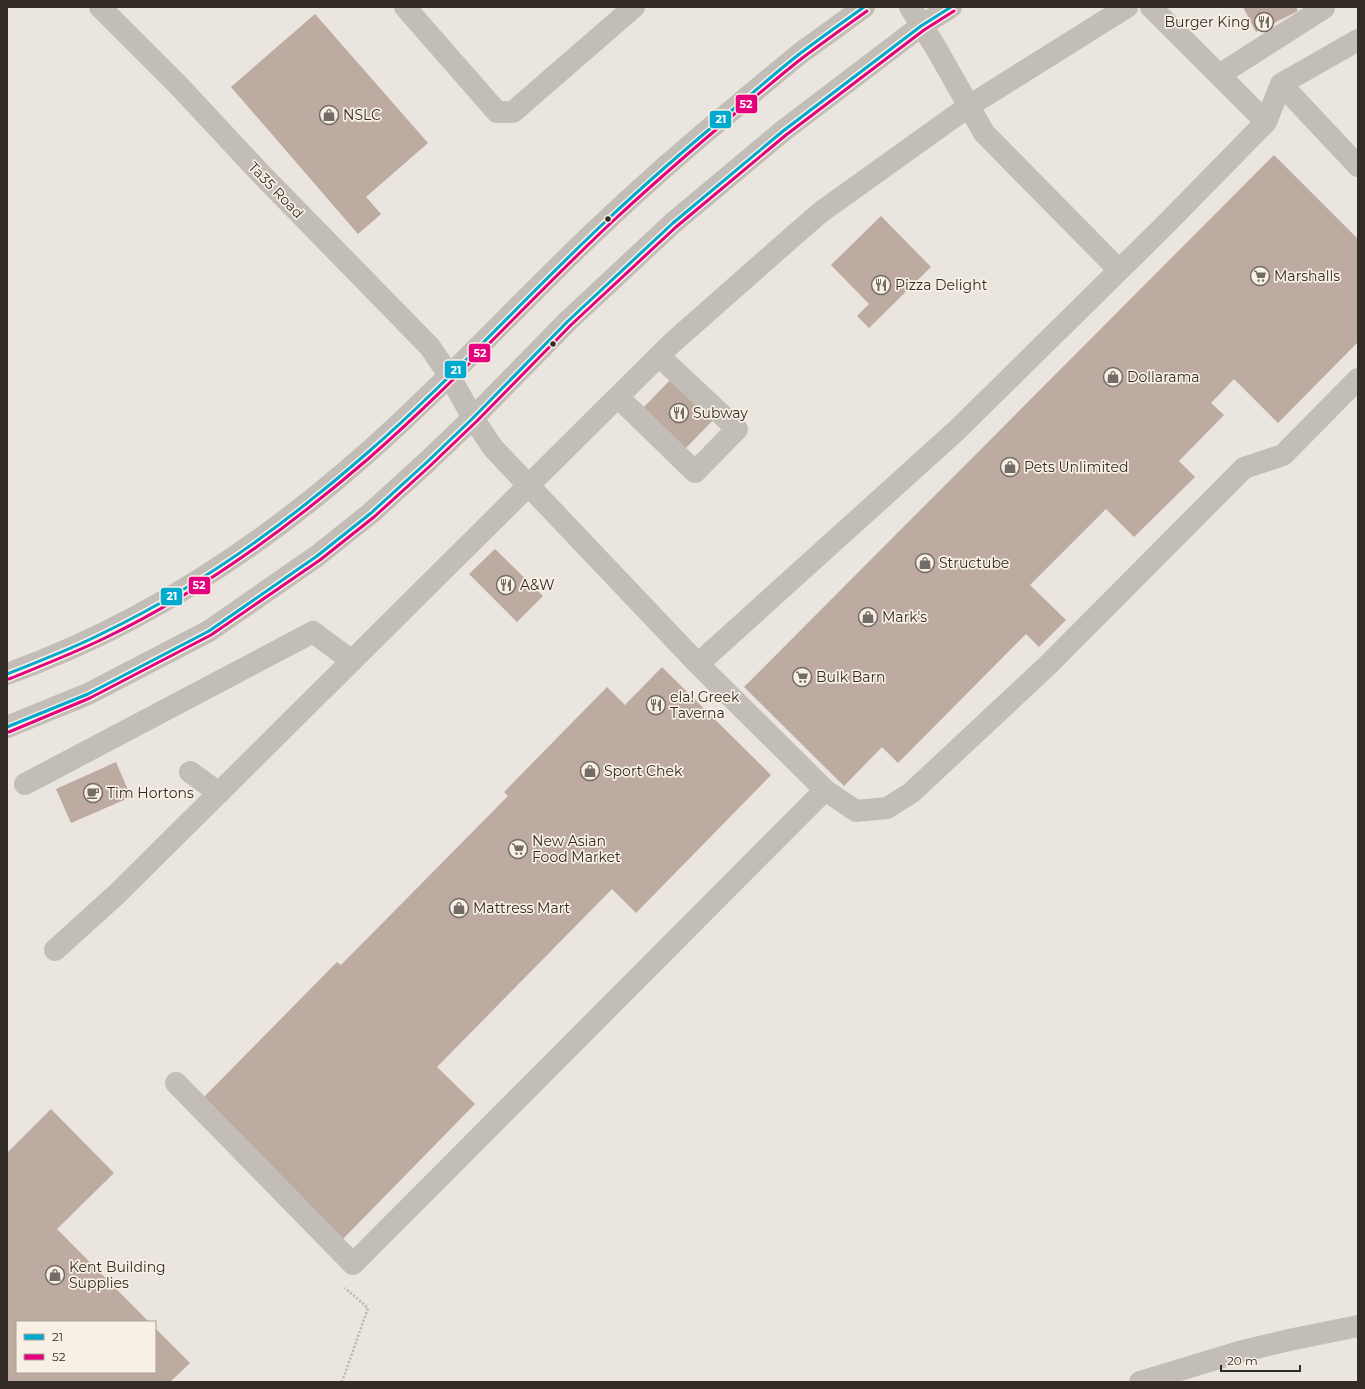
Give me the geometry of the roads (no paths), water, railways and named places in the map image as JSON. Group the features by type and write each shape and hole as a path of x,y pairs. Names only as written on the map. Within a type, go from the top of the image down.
{"street":[{"name":"Ta35 Road","path":"100,7 179,86 262,175 430,347 449,375 473,418 493,448 698,664 825,790 856,811 887,808 911,792 1047,666 1244,468 1283,455 1358,379"},
{"path":"406,7 497,112 513,112 634,7"},
{"path":"7,674 86,642 140,614 202,578 264,537 313,499 367,454 598,228 696,140 801,53 864,7"},
{"path":"910,7 936,48 984,133 1120,270"},
{"path":"7,727 88,694 209,631 317,556 371,513 427,462 473,418 568,321 657,237 784,131 921,26 951,7"},
{"path":"55,950 118,893 672,343 821,212 969,106 1127,7"},
{"path":"1151,7 1266,122"},
{"path":"1219,75 1324,8 1323,7"},
{"path":"698,664 957,430 1120,270 1266,122 1280,84 1358,40"},
{"path":"1280,84 1358,166"},
{"path":"618,397 695,472 737,429 659,356"},
{"path":"25,784 313,632 352,661"},
{"path":"190,772 219,793"},
{"path":"176,1083 353,1264 825,790"},
{"path":"1140,1382 1238,1352 1358,1326"}],"place":[{"name":"Burger King","path":"1264,22"},
{"name":"NSLC","path":"329,115"},
{"name":"Marshalls","path":"1260,276"},
{"name":"Pizza Delight","path":"881,285"},
{"name":"Dollarama","path":"1113,377"},
{"name":"Subway","path":"679,413"},
{"name":"Pets Unlimited","path":"1010,467"},
{"name":"Structube","path":"925,563"},
{"name":"A&W","path":"506,585"},
{"name":"Mark's","path":"868,617"},
{"name":"Bulk Barn","path":"802,677"},
{"name":"ela! Greek Taverna","path":"656,705"},
{"name":"Sport Chek","path":"590,771"},
{"name":"Tim Hortons","path":"93,793"},
{"name":"New Asian Food Market","path":"518,849"},
{"name":"Mattress Mart","path":"459,908"},
{"name":"Kent Building Supplies","path":"55,1275"}]}
